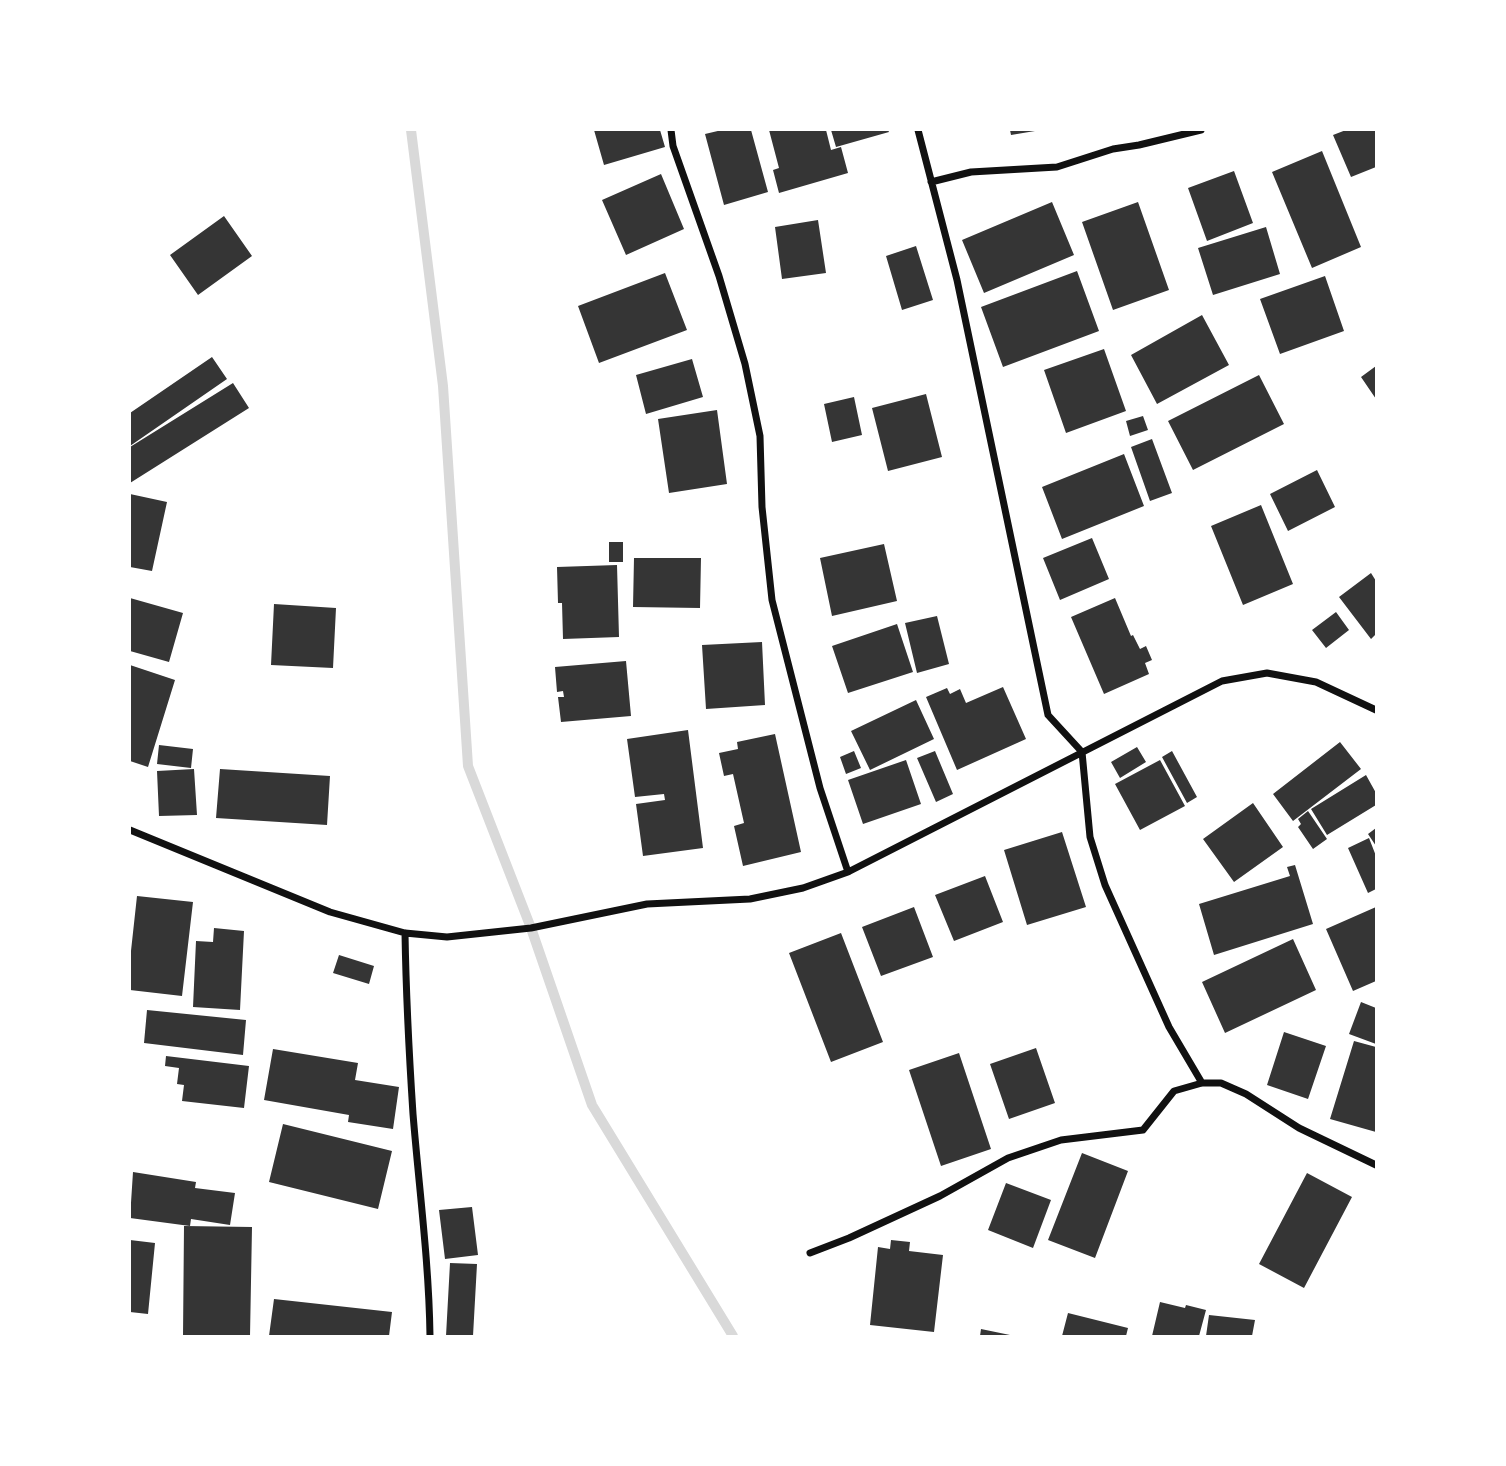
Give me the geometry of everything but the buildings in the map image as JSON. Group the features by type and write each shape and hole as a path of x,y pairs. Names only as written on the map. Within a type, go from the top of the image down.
{"street":[{"path":"671,130 673,146 719,276 745,364 760,436 762,507 772,600 820,788 848,872"},
{"path":"918,130 957,280 1048,715 1082,752 1090,837 1105,886 1169,1027 1202,1083"},
{"path":"931,182 971,172 1057,167 1113,149 1200,130"},
{"path":"130,831 330,912 405,933 447,937 531,928 647,904 750,899 803,888 848,872 1222,681 1267,673 1316,682 1377,710"},
{"path":"405,933 413,1114 429,1279 430,1336"},
{"path":"810,1253 940,1196 1007,1158 1061,1140 1143,1130 1174,1091 1202,1083 1221,1083 1246,1094 1299,1128 1377,1165"}],"waterway":[{"path":"411,130 443,386 468,766 531,928 592,1105 733,1336"}]}
